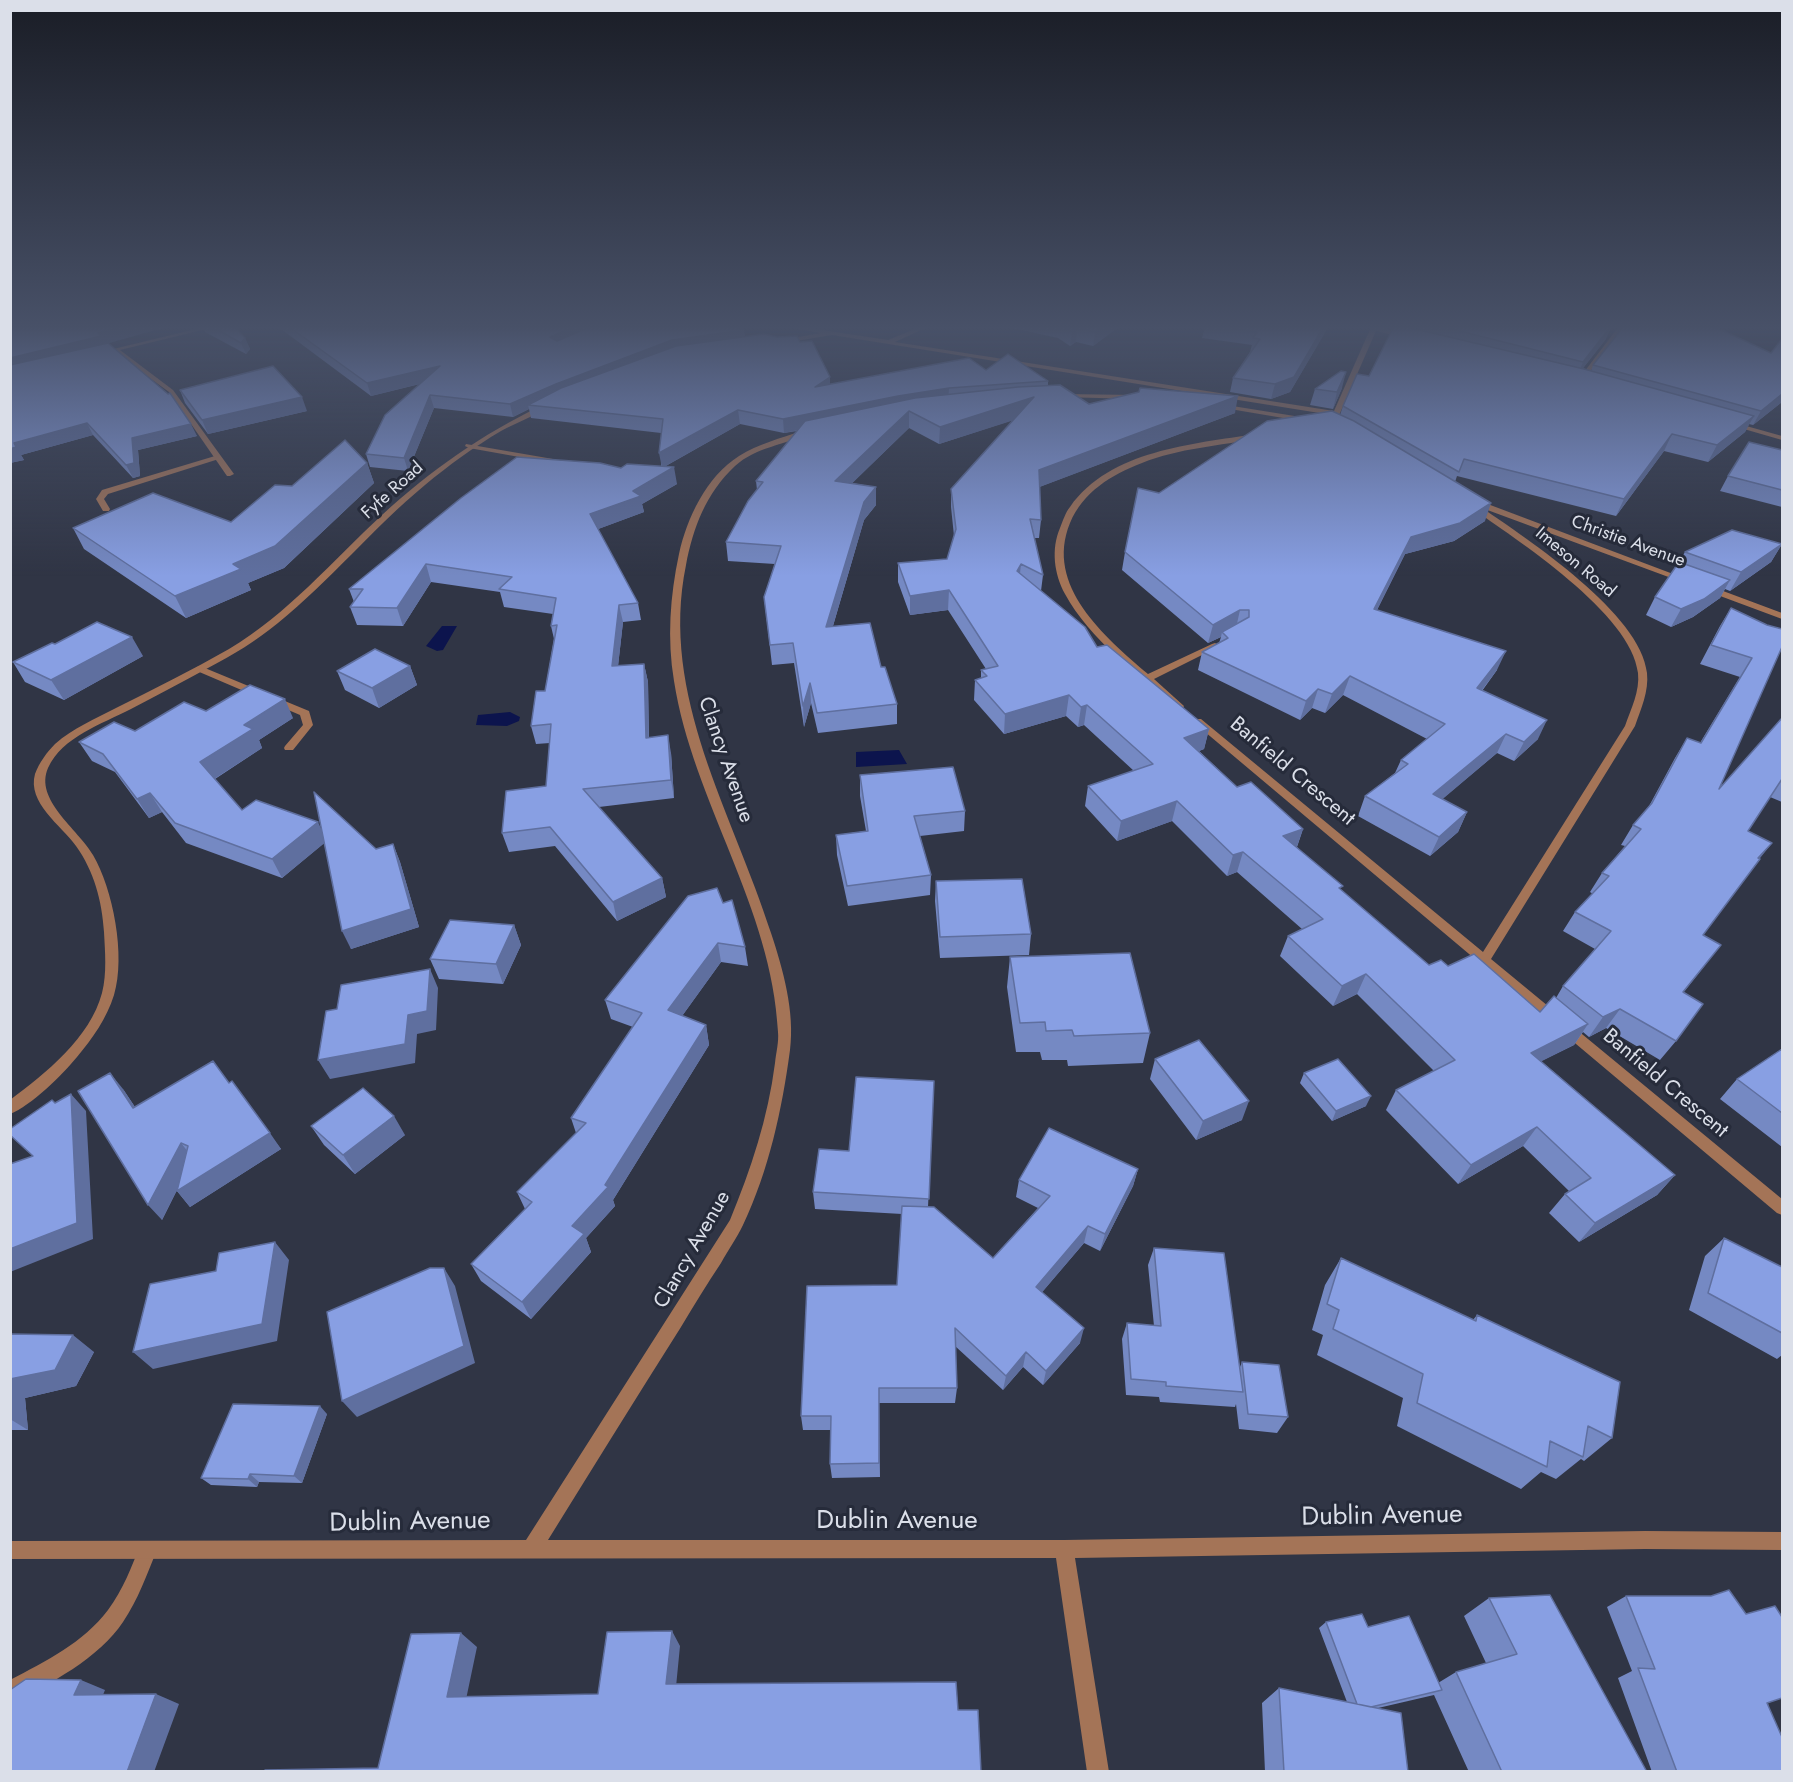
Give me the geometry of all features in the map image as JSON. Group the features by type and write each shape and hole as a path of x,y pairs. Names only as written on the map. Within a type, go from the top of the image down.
{"street":[{"path":"184,409 230,474"},
{"name":"Fyfe Road","path":"10,1108 71,1055 92,1028 107,995 111,949 102,881 80,843 48,805 40,788 39,777 51,755 62,743 85,729 200,669 257,636 277,620 385,516 469,446 540,409"},
{"path":"1234,409 1328,424"},
{"path":"1250,409 1328,424"},
{"path":"1328,424 1335,409"},
{"path":"1726,422 1782,438"},
{"path":"1292,430 1328,424"},
{"name":"Clancy Avenue","path":"532,1548 736,1224 760,1165 777,1103 785,1034 777,978 763,925 701,761 684,706 677,656 677,604 680,570 687,535 697,508 715,483 744,456 763,446 814,431"},
{"name":"Banfield Crescent","path":"1272,433 1188,446 1113,472 1095,486 1079,501 1065,521 1060,542 1061,577 1072,600 1104,638 1149,678 1782,1208"},
{"path":"469,446 562,464"},
{"path":"106,509 100,499 105,492 218,458"},
{"name":"Christie Avenue","path":"1464,498 1782,616"},
{"name":"Imeson Road","path":"1464,498 1575,580 1610,614 1629,640 1641,664 1642,694 1630,726 1484,960"},
{"path":"1149,678 1230,638"},
{"path":"200,669 305,713 308,725 289,748"},
{"name":"Dublin Avenue","path":"10,1550 1064,1549 1645,1540 1782,1541"},
{"path":"1064,1549 1098,1772"},
{"path":"10,1692 73,1657 96,1639 115,1618 148,1550"}],"shaded area":[{"path":"442,626 457,626 443,650 437,651 426,646"},
{"path":"510,712 520,717 519,721 507,726 476,725 478,715"},
{"path":"899,750 907,764 856,767 856,752"}],"building":[{"path":"10,409 181,409 191,424 132,438 134,463 126,465 87,423 14,443 16,447 10,449"},
{"path":"194,409 249,409 202,420"},
{"path":"392,409 424,409 404,458 366,454 385,415"},
{"path":"568,409 832,409 783,419 738,410 659,453 663,419"},
{"path":"862,409 996,409 940,427 909,411 835,481 876,487 864,502 826,627 870,623 881,667 885,667 897,704 817,713 810,683 803,706 793,643 770,645 764,597 781,546 726,542 748,501 763,482 756,481 805,421"},
{"path":"1023,409 1203,409 1039,470 1041,520 1030,519 1043,575 1021,564 1017,571 1085,627 1097,647 1107,645 1209,729 1184,738 1237,787 1251,782 1303,829 1283,836 1343,886 1339,888 1429,965 1441,960 1448,966 1474,954 1540,1012 1554,996 1588,1024 1531,1053 1675,1175 1595,1223 1565,1194 1591,1178 1537,1127 1471,1165 1396,1090 1455,1060 1366,974 1342,986 1288,936 1323,919 1243,852 1233,855 1177,801 1121,821 1088,786 1153,764 1087,705 1081,707 1069,695 1005,714 975,680 987,676 981,670 998,666 949,590 910,596 898,563 947,559 956,529 951,489"},
{"path":"1349,409 1729,409 1754,416 1717,445 1672,434 1624,499 1464,459 1459,472"},
{"path":"1332,411 1354,421 1491,503 1460,523 1411,537 1374,609 1506,651 1477,688 1547,720 1524,742 1506,734 1433,794 1467,812 1439,837 1365,796 1408,764 1401,760 1445,724 1350,676 1332,694 1318,689 1306,701 1202,652 1228,638 1222,632 1249,617 1249,610 1240,610 1213,625 1125,552 1138,488 1159,493 1267,421"},
{"path":"345,440 367,463 275,546 233,564 241,569 175,596 73,528 153,493 231,522 275,485 292,486"},
{"path":"1749,442 1782,450 1782,490 1728,476"},
{"path":"517,457 600,463 621,468 627,464 674,467 633,491 641,496 590,514 638,603 619,605 612,666 644,664 646,738 668,735 671,780 583,789 662,878 613,902 550,827 502,833 506,791 546,786 551,724 531,726 536,691 545,691 557,625 551,626 556,598 499,589 512,577 426,564 397,608 350,607 363,589 349,589 461,498"},
{"path":"1732,530 1782,544 1741,572 1685,552"},
{"path":"1679,562 1730,580 1704,599 1681,609 1655,597"},
{"path":"1731,608 1767,625 1782,629 1782,647 1719,789 1782,718 1782,779 1748,831 1772,843 1758,858 1760,859 1703,935 1721,945 1683,992 1703,1004 1676,1041 1620,1009 1603,1017 1563,986 1611,931 1575,912 1609,876 1602,873 1641,829 1633,825 1652,803 1687,738 1701,743 1752,658 1711,645"},
{"path":"97,622 132,637 51,680 13,662 52,643 55,644"},
{"path":"375,649 410,666 372,688 337,671"},
{"path":"250,685 285,699 244,725 253,729 200,762 242,810 256,800 318,822 272,859 175,823 150,793 137,799 103,754 79,742 114,722 135,731 184,702 206,711"},
{"path":"953,767 965,811 914,816 931,875 847,886 836,835 868,831 860,775"},
{"path":"314,792 376,849 393,844 411,909 342,931"},
{"path":"1022,879 1031,934 940,937 936,881"},
{"path":"717,888 723,903 732,900 745,947 718,943 668,1010 706,1025 605,1185 608,1187 572,1226 584,1234 522,1302 471,1264 532,1202 517,1192 586,1123 571,1118 642,1013 605,1000 688,896"},
{"path":"450,920 514,925 496,964 430,959"},
{"path":"1130,953 1150,1033 1074,1036 1072,1030 1046,1031 1045,1022 1020,1023 1010,957"},
{"path":"430,969 427,1011 408,1015 405,1044 318,1060 326,1011 337,1009 341,985"},
{"path":"1199,1040 1249,1101 1203,1121 1155,1059"},
{"path":"1782,1049 1782,1113 1737,1079"},
{"path":"1338,1059 1371,1096 1336,1111 1304,1073"},
{"path":"213,1061 229,1083 232,1081 270,1133 177,1191 188,1146 181,1143 148,1205 78,1091 110,1073 133,1108"},
{"path":"856,1077 934,1081 929,1199 813,1192 819,1149 849,1151"},
{"path":"363,1088 394,1116 343,1155 311,1126"},
{"path":"71,1094 77,1223 10,1249 10,1164 33,1156 10,1135 10,1129 52,1100 55,1103"},
{"path":"1049,1128 1138,1169 1105,1234 1088,1226 1036,1287 1084,1328 1046,1371 1026,1352 1006,1376 955,1328 957,1388 879,1388 879,1463 830,1464 831,1416 801,1416 807,1286 897,1285 902,1206 934,1207 993,1258 1050,1196 1019,1180"},
{"path":"1724,1238 1782,1267 1782,1333 1708,1293"},
{"path":"275,1242 262,1324 133,1352 150,1284 216,1271 219,1253"},
{"path":"1154,1248 1224,1253 1243,1392 1166,1386 1166,1382 1131,1379 1127,1323 1161,1326"},
{"path":"1341,1258 1476,1321 1477,1315 1620,1382 1612,1438 1588,1426 1583,1457 1550,1441 1547,1467 1417,1403 1423,1374 1333,1329 1339,1310 1327,1304"},
{"path":"430,1268 444,1268 464,1346 342,1401 327,1312"},
{"path":"10,1334 73,1335 55,1370 10,1379"},
{"path":"1242,1362 1279,1365 1288,1417 1248,1414"},
{"path":"233,1404 320,1406 294,1476 250,1474 248,1479 201,1478"},
{"path":"1729,1590 1746,1614 1775,1606 1782,1617 1782,1698 1767,1703 1782,1737 1782,1772 1677,1772 1638,1668 1655,1669 1626,1596 1711,1596"},
{"path":"1550,1595 1647,1772 1502,1772 1456,1672 1517,1654 1489,1598"},
{"path":"1362,1614 1368,1627 1409,1616 1442,1690 1371,1707 1357,1704 1326,1622"},
{"path":"672,1631 666,1684 956,1682 958,1710 978,1710 981,1772 265,1772 265,1770 378,1768 411,1634 461,1633 447,1697 598,1694 607,1632"},
{"path":"26,1679 81,1680 74,1695 156,1694 127,1772 10,1772 10,1690"},
{"path":"1279,1688 1401,1713 1408,1772 1284,1772"}]}
